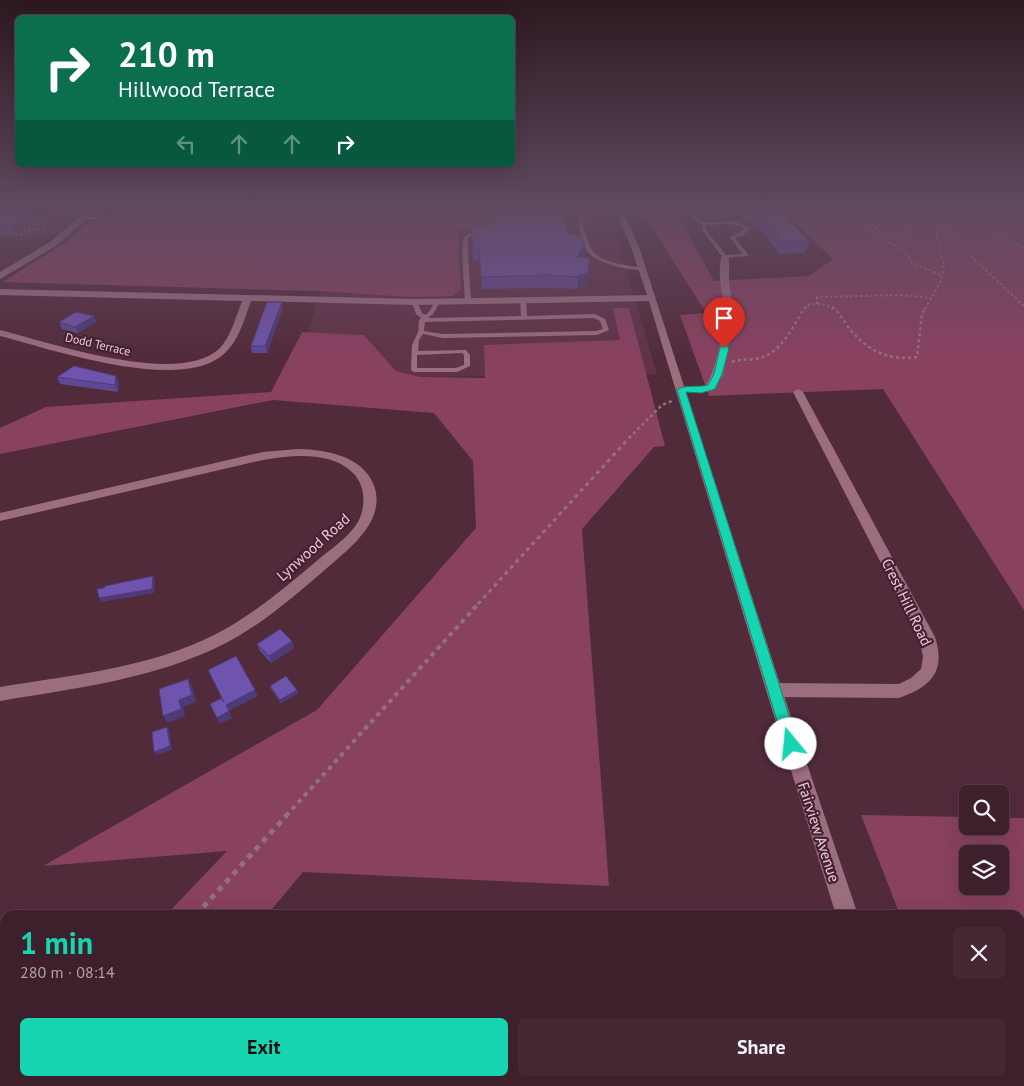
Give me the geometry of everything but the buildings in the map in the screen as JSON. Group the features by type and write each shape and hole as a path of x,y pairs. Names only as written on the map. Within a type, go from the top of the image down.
{"street":[{"path":"0,276 30,257"},
{"name":"Fairview Avenue","path":"637,257 845,910"},
{"path":"682,393 708,389 713,384 719,371 729,316 725,283 725,257"},
{"path":"0,292 415,302 652,298"},
{"name":"Dodd Terrace","path":"0,333 125,364 148,366 189,364 210,358 223,350 247,299"},
{"name":"Crest Hill Road","path":"774,690 899,691 917,683 924,677 932,663 932,654 927,638 798,392"},
{"name":"Lynwood Road","path":"0,517 263,456 289,453 313,454 344,462 362,476 370,495 368,512 358,532 265,611 220,638 179,657 146,668 0,694"}],"lane":[{"path":"465,257 468,301"},
{"path":"598,257 618,265 642,269"},
{"path":"523,300 524,318"},
{"path":"415,302 419,314 423,318 595,316 603,320 606,330 597,333 442,336 422,332"},
{"path":"414,353 464,352 467,355 467,366 457,370 417,372 414,370 414,353 416,339 422,332 423,318 434,310 437,302"}],"path":[{"path":"908,257 913,263 941,275"},
{"path":"719,371 725,370 735,360 762,357 769,354 795,325 807,305 817,304 832,307 861,343 876,352 904,360 917,357 922,314 940,283 944,267 943,257"},
{"path":"972,257 1024,306"},
{"path":"817,304 817,297 825,296 902,295 931,298"},
{"path":"201,910 648,418 662,405 682,393"}],"shaded area":[{"path":"43,257 622,257 657,374 420,377 396,371 364,335 308,332 320,291 3,282"},
{"path":"43,257 459,257 461,290 453,296 409,297 320,291 3,282"},
{"path":"670,257 700,257 714,281 809,276 833,259 831,257 1024,257 1024,610 883,389 709,396 680,315 706,313"},
{"path":"613,308 629,308 665,446 654,447 582,529 609,886 303,872 271,910 171,910 227,851 43,866 317,710 476,528 473,461 434,413 273,400 0,454 0,428 46,407 271,392 302,332 364,335 396,371 420,377 485,378 484,345 620,340"},
{"path":"861,815 959,817 959,835 1009,835 1009,818 1024,818 1024,910 898,910"}],"route":[{"path":"724,348 718,374 712,387 701,390 681,390 682,396 791,744"}]}
